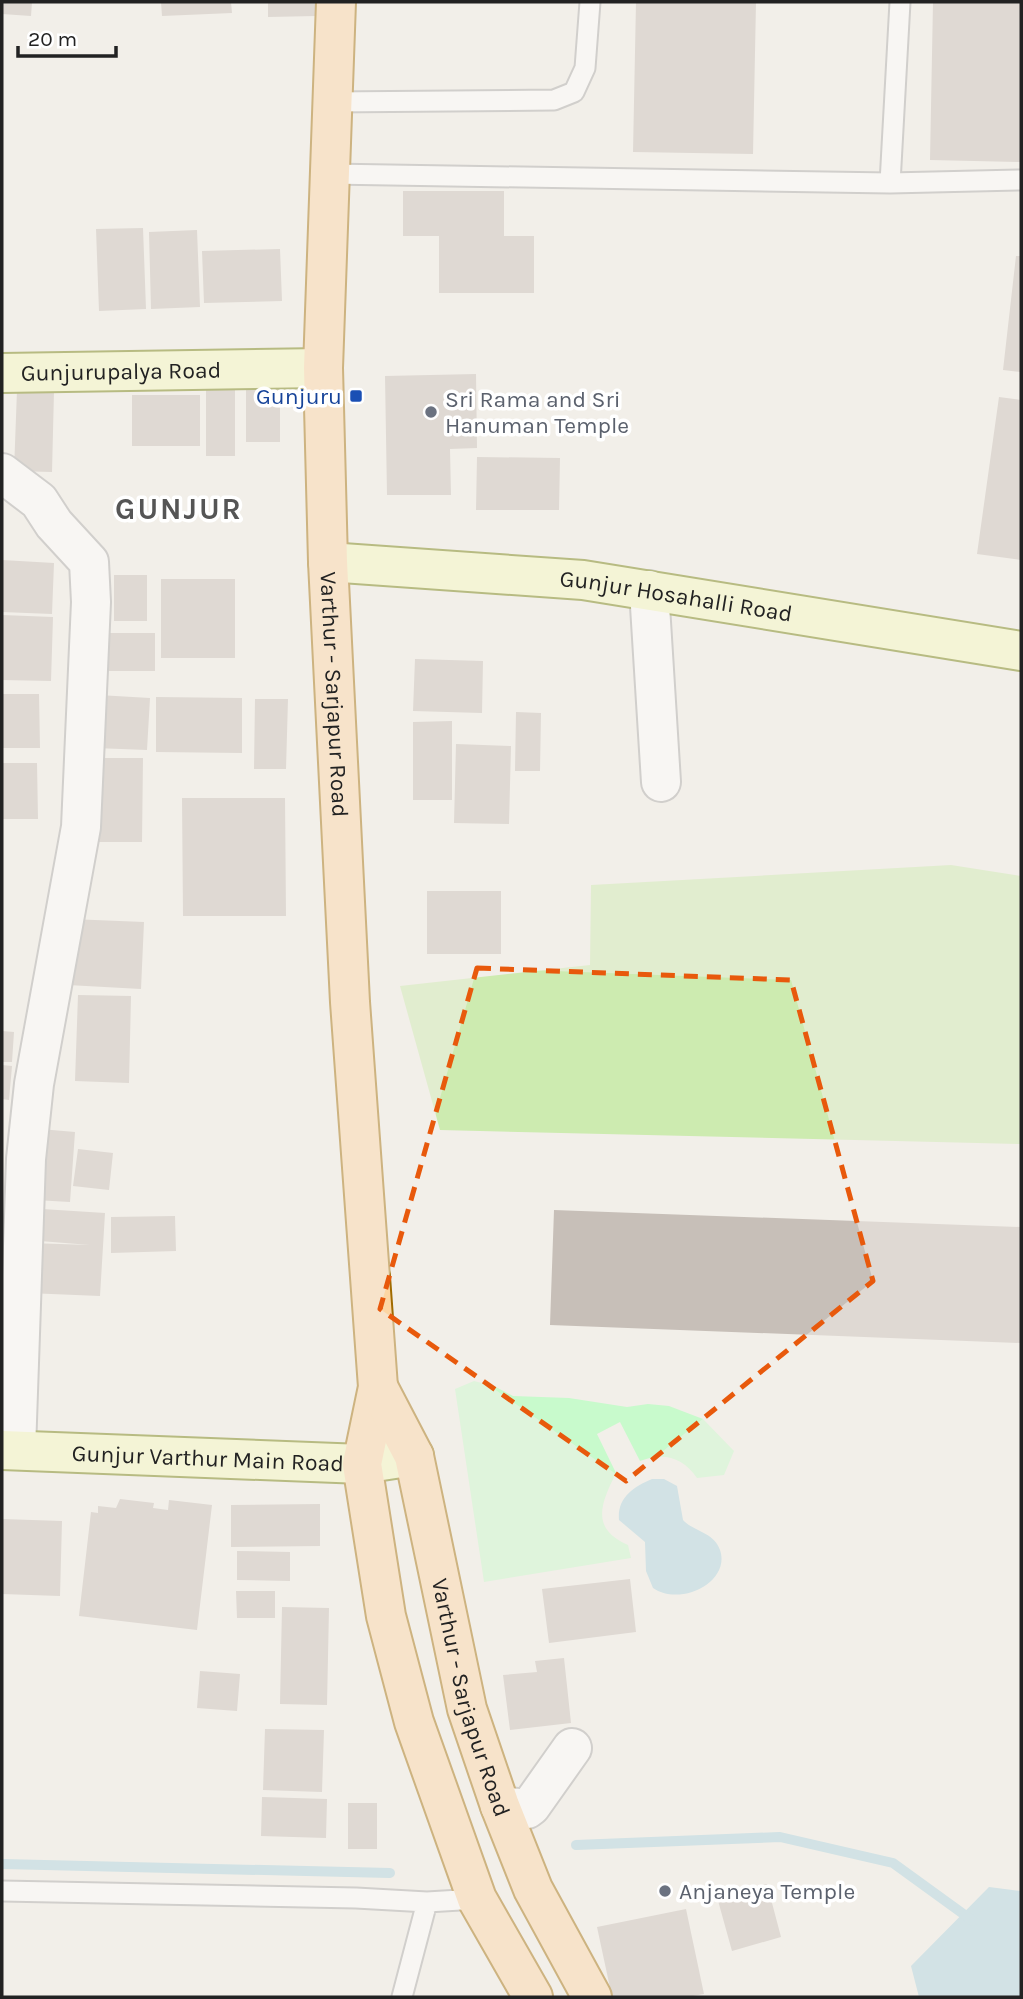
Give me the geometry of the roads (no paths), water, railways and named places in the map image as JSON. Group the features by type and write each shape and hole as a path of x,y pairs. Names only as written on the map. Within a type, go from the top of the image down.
{"main road":[{"name":"Varthur - Sarjapur Road","path":"336,2 323,368 328,562 350,1002 378,1387 362,1464 386,1616 414,1722 477,1899 533,1997"},
{"name":"Varthur - Sarjapur Road","path":"378,1387 414,1455 467,1709 500,1806 533,1889 592,1997"}],"street":[{"name":"Gunjurupalya Road","path":"2,373 323,368"},
{"path":"2,473 39,501 54,524 89,562 91,602 81,827 34,1084 26,1159 9,1450"},
{"name":"Gunjur Hosahalli Road","path":"328,562 583,580 1021,652"},
{"path":"649,590 661,782"},
{"name":"Gunjur Varthur Main Road","path":"9,1450 362,1464 414,1455"},
{"path":"500,1806 527,1809 531,1806 572,1748"}],"lane":[{"path":"332,102 554,100 574,92 585,68 590,2"},
{"path":"890,183 900,2"},
{"path":"330,174 890,183 1021,180"},
{"path":"2,1891 356,1898 427,1902 477,1899"},
{"path":"402,1997 427,1902"}],"water":[{"path":"652,1479 664,1479 677,1486 683,1520 713,1539 720,1550 718,1572 711,1581 689,1593 676,1595 653,1588 646,1571 645,1542 619,1520 621,1505 628,1494"},
{"path":"989,1887 1021,1891 1021,1997 919,1997 911,1966"}],"waterway":[{"path":"576,1845 780,1837 893,1863 973,1921"},
{"path":"2,1864 390,1873"}],"place":[{"name":"Gunjuru","path":"356,396"},
{"name":"Sri Rama and Sri Hanuman Temple","path":"431,412"},
{"name":"Anjaneya Temple","path":"665,1891"}],"district":[{"name":"GUNJUR","path":"179,509"}]}
